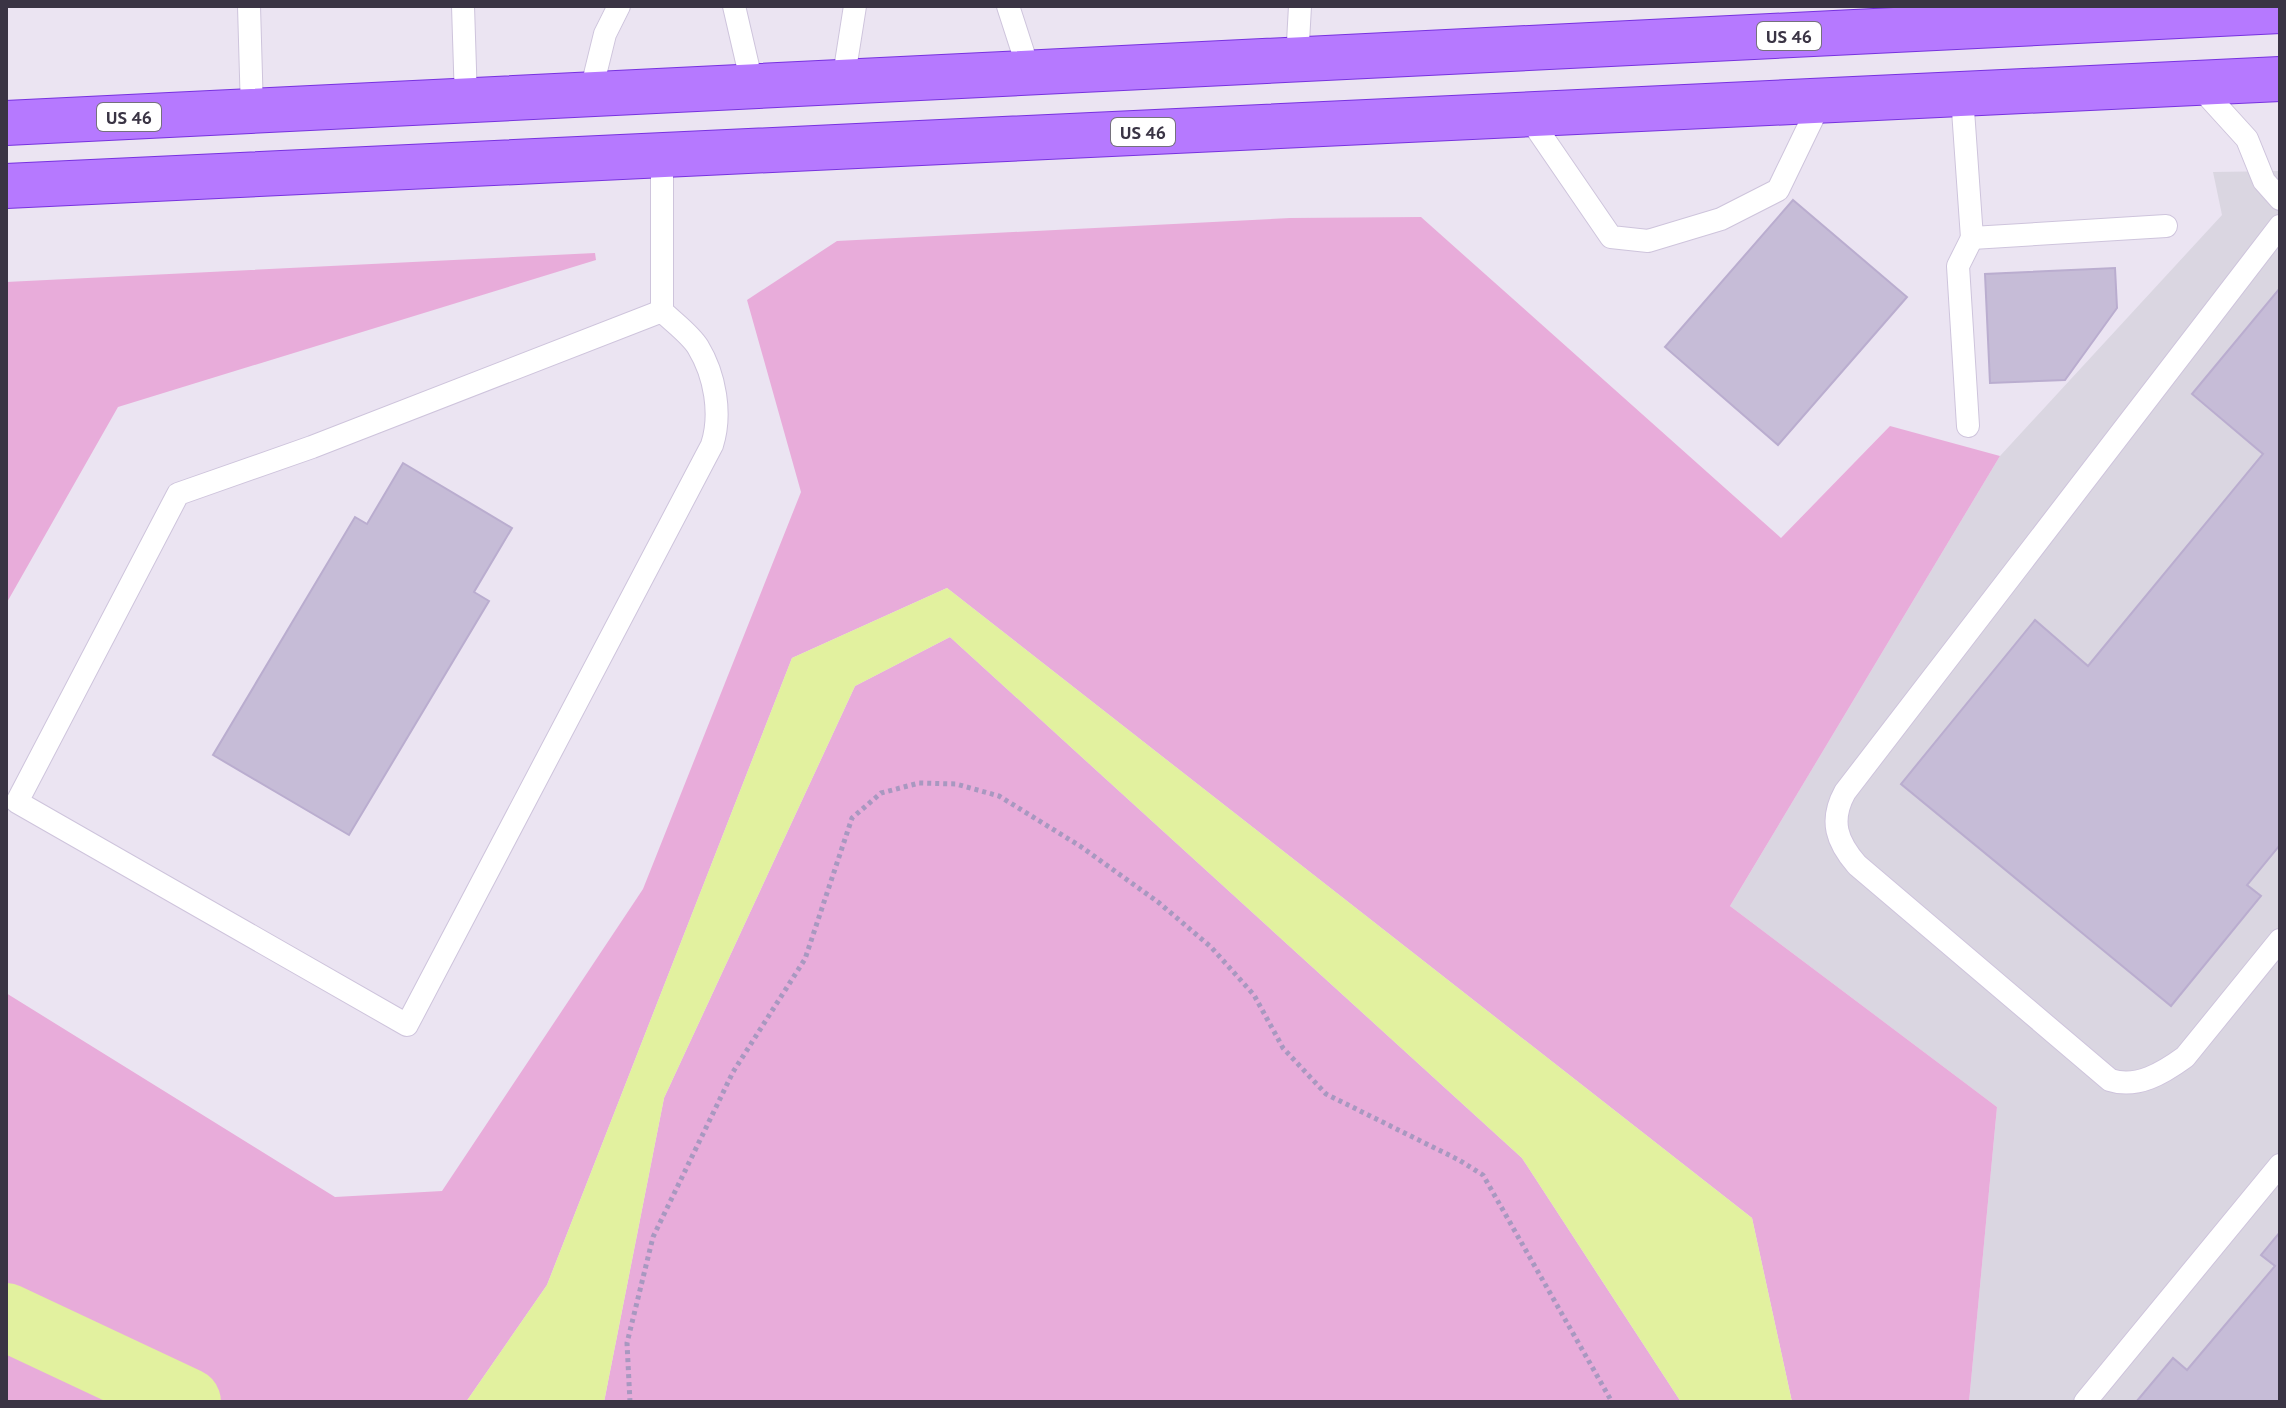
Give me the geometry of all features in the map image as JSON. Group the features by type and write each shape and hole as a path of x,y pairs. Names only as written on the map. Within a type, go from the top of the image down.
{"highway":[{"name":"US 46","path":"6,123 1297,60 2002,16 2280,11"},
{"name":"US 46","path":"6,186 2280,79"}],"lane":[{"path":"249,6 252,111"},
{"path":"463,6 466,100"},
{"path":"590,95 605,34 619,6"},
{"path":"734,6 753,88"},
{"path":"843,82 855,6"},
{"path":"1008,6 1030,74"},
{"path":"1297,60 1300,6"},
{"path":"2197,84 2247,139 2264,181 2280,199"},
{"path":"1962,96 1972,238 1958,266 1968,426"},
{"path":"1526,113 1611,237 1648,241 1721,219 1778,190 1821,101"},
{"path":"662,155 662,311 697,346 713,384 717,430 712,445 407,1025 17,802 178,494 312,447 662,311"},
{"path":"1972,238 2166,226"},
{"path":"2280,226 1845,792 1834,823 1846,851 1857,865 2110,1080 2120,1083 2135,1082 2167,1071 2185,1057 2280,940"},
{"path":"2085,1402 2280,1165"}],"path":[{"path":"630,1402 627,1343 653,1237 733,1072 805,959 852,818 881,793 919,783 956,784 999,796 1080,846 1158,902 1211,947 1254,995 1283,1048 1326,1094 1483,1175 1612,1402"}],"shaded area":[{"path":"2280,171 2280,1402 1969,1402 1997,1107 1730,906 2000,456 2222,215 2213,172"},
{"path":"1421,217 1781,538 1890,426 2000,456 1730,906 1997,1107 1969,1402 1792,1402 1752,1218 947,588 792,658 547,1285 466,1402 6,1402 6,993 335,1197 442,1191 643,889 801,492 747,300 837,241 1290,218"},
{"path":"595,253 596,260 118,407 6,604 6,282"},
{"path":"947,588 1752,1218 1792,1402 1681,1402 1522,1158 950,637 855,686 664,1098 604,1402 466,1402 547,1285 792,658"},
{"path":"950,637 1522,1158 1681,1402 604,1402 664,1098 855,686"}],"building":[{"path":"1793,200 1907,297 1778,445 1665,347"},
{"path":"2115,268 2117,308 2065,380 1990,383 1985,274"},
{"path":"2280,288 2280,845 2247,885 2261,896 2171,1006 1901,784 2035,620 2088,666 2263,454 2192,394"},
{"path":"403,463 512,528 474,592 489,601 349,835 213,755 355,517 367,524"},
{"path":"2280,1232 2280,1402 2136,1402 2173,1358 2187,1370 2275,1266 2261,1255"}],"waterway":[{"path":"6,1317 187,1402"}]}
